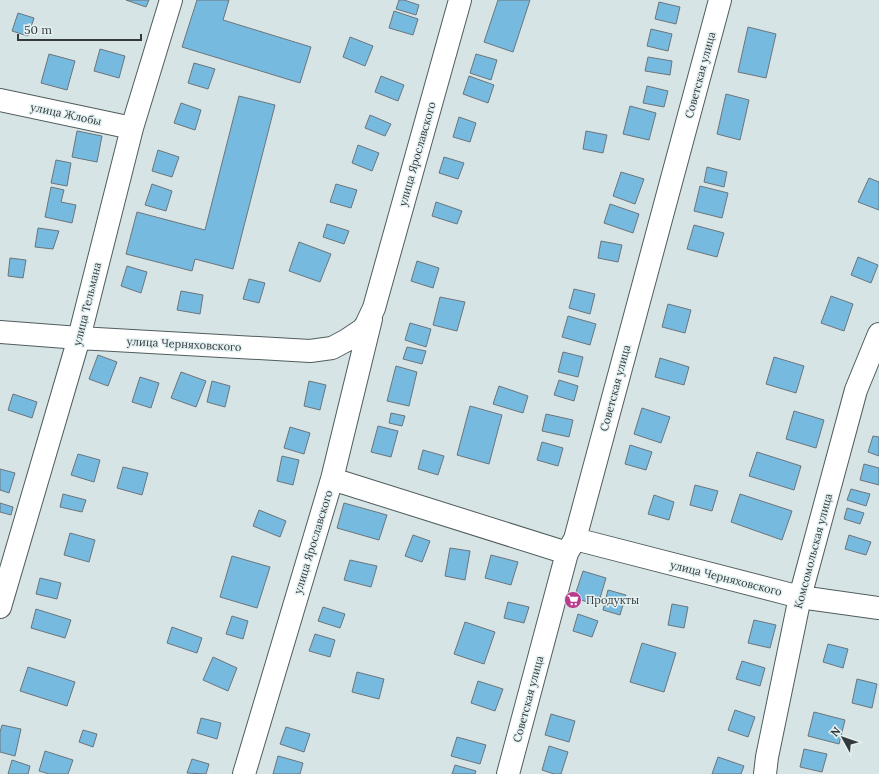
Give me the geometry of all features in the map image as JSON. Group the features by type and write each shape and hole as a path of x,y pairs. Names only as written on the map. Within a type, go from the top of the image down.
{"street":[{"name":"улица Тельмана","path":"0,607 79,338 132,128 171,0"},
{"name":"улица Ярославского","path":"244,774 332,479 374,308 460,0"},
{"name":"Советская улица","path":"508,774 720,0"},
{"name":"улица Жлобы","path":"0,100 132,128"},
{"name":"улица Ярославского","path":"362,330 374,308"},
{"name":"улица Черняховского","path":"0,332 310,351 332,348 362,330"},
{"name":"Комсомольская улица","path":"765,774 767,757 800,597 856,390 879,334"},
{"name":"улица Черняховского","path":"332,479 571,546 800,597 879,608"}],"building":[{"path":"126,0 149,0 146,7"},
{"path":"197,0 229,0 223,20 311,47 300,83 182,47"},
{"path":"399,0 404,0 419,5 416,15 396,9"},
{"path":"498,0 530,0 513,52 484,42"},
{"path":"659,2 680,7 676,24 655,19"},
{"path":"394,11 418,19 413,35 389,28"},
{"path":"18,13 34,18 28,36 12,31"},
{"path":"748,27 776,34 766,78 738,72"},
{"path":"651,29 672,34 668,51 647,46"},
{"path":"350,37 373,46 365,66 343,57"},
{"path":"100,49 125,56 119,78 94,71"},
{"path":"49,54 75,61 67,90 41,83"},
{"path":"476,54 497,60 491,80 470,73"},
{"path":"648,57 672,61 670,75 645,71"},
{"path":"194,63 215,69 208,89 188,83"},
{"path":"381,76 404,85 398,101 375,92"},
{"path":"469,76 494,85 488,103 463,94"},
{"path":"647,86 668,91 664,107 643,103"},
{"path":"726,94 749,100 740,140 717,134"},
{"path":"239,96 275,105 233,269 195,259 192,271 126,254 137,212 205,230"},
{"path":"181,103 201,110 195,130 174,123"},
{"path":"630,106 656,113 649,140 623,134"},
{"path":"370,115 391,124 385,136 365,128"},
{"path":"459,117 476,123 470,142 453,137"},
{"path":"77,131 102,136 97,162 72,157"},
{"path":"586,131 607,135 603,153 583,149"},
{"path":"358,145 379,153 372,171 352,163"},
{"path":"158,150 179,157 172,177 152,171"},
{"path":"444,157 464,163 458,179 439,173"},
{"path":"56,160 71,163 67,186 51,183"},
{"path":"707,167 727,172 724,187 704,182"},
{"path":"621,172 644,179 635,204 613,196"},
{"path":"869,178 879,182 879,210 858,202"},
{"path":"152,184 172,191 166,211 145,205"},
{"path":"336,184 357,190 351,208 330,202"},
{"path":"700,186 728,193 722,218 694,211"},
{"path":"51,187 64,190 61,202 76,205 72,223 45,217"},
{"path":"436,202 462,211 457,224 432,216"},
{"path":"610,204 639,214 633,233 604,223"},
{"path":"327,224 349,231 344,244 323,237"},
{"path":"694,225 724,233 717,257 687,249"},
{"path":"38,228 59,231 53,249 35,247"},
{"path":"601,241 622,245 618,262 598,258"},
{"path":"299,242 331,254 320,282 289,271"},
{"path":"858,257 878,265 871,283 851,275"},
{"path":"10,258 26,260 23,278 8,276"},
{"path":"417,261 439,268 433,288 411,281"},
{"path":"127,266 147,272 141,293 121,286"},
{"path":"249,279 265,283 259,303 243,299"},
{"path":"574,289 595,294 590,314 569,308"},
{"path":"181,291 203,295 200,314 177,310"},
{"path":"831,296 853,304 844,331 821,323"},
{"path":"440,297 465,302 457,331 433,325"},
{"path":"668,304 691,310 685,333 662,327"},
{"path":"568,316 596,324 590,345 562,337"},
{"path":"410,323 431,329 426,347 405,340"},
{"path":"407,347 426,351 422,364 403,359"},
{"path":"563,352 583,357 578,377 558,372"},
{"path":"98,355 117,362 108,386 89,379"},
{"path":"774,357 804,366 796,393 766,384"},
{"path":"660,358 689,367 684,385 655,377"},
{"path":"396,366 417,372 409,406 387,401"},
{"path":"181,372 206,381 196,407 171,398"},
{"path":"140,377 159,383 151,408 132,402"},
{"path":"559,380 578,386 574,401 554,395"},
{"path":"212,381 230,386 225,407 207,402"},
{"path":"309,381 326,385 320,410 304,406"},
{"path":"499,386 528,396 523,413 493,404"},
{"path":"13,394 37,402 32,418 8,410"},
{"path":"470,406 502,415 489,464 457,455"},
{"path":"642,408 670,417 661,443 634,434"},
{"path":"794,411 824,420 816,448 786,439"},
{"path":"391,413 405,416 402,426 389,423"},
{"path":"546,414 573,420 569,437 542,431"},
{"path":"378,426 398,431 391,457 371,452"},
{"path":"290,427 310,433 304,454 284,448"},
{"path":"873,436 879,437 879,456 868,452"},
{"path":"542,442 563,448 558,466 537,460"},
{"path":"630,445 652,452 646,470 625,464"},
{"path":"423,450 444,456 438,475 418,469"},
{"path":"757,452 801,466 794,490 749,476"},
{"path":"78,454 100,460 94,482 71,475"},
{"path":"282,456 299,460 293,485 277,481"},
{"path":"864,464 879,468 879,485 860,480"},
{"path":"123,467 148,473 142,495 117,488"},
{"path":"0,469 15,473 9,493 0,490"},
{"path":"695,485 718,491 712,511 690,505"},
{"path":"851,489 870,494 866,506 847,500"},
{"path":"63,494 86,500 82,512 60,507"},
{"path":"740,494 792,511 782,540 731,522"},
{"path":"654,495 674,502 669,520 648,514"},
{"path":"0,503 13,507 11,515 0,512"},
{"path":"344,503 387,515 379,540 337,528"},
{"path":"847,508 864,513 860,524 844,519"},
{"path":"259,510 286,521 280,537 253,526"},
{"path":"70,533 95,540 89,562 64,555"},
{"path":"413,535 430,541 422,562 405,556"},
{"path":"849,535 871,542 866,555 845,549"},
{"path":"450,548 470,551 465,580 445,576"},
{"path":"491,555 518,562 511,585 485,578"},
{"path":"232,556 270,567 257,608 220,597"},
{"path":"350,560 377,566 371,587 344,580"},
{"path":"583,571 606,578 598,605 574,598"},
{"path":"40,578 61,583 57,599 36,594"},
{"path":"608,590 626,595 620,615 603,610"},
{"path":"508,602 529,607 524,623 504,618"},
{"path":"672,604 688,607 684,628 668,625"},
{"path":"323,607 345,614 340,628 318,621"},
{"path":"36,609 71,620 65,638 31,628"},
{"path":"578,614 598,621 592,637 573,631"},
{"path":"232,616 248,621 243,639 226,634"},
{"path":"754,620 776,625 770,648 748,643"},
{"path":"465,622 495,632 484,664 454,654"},
{"path":"172,627 202,638 197,653 167,643"},
{"path":"315,634 335,640 330,657 309,651"},
{"path":"642,643 676,653 664,692 630,682"},
{"path":"828,644 848,649 843,668 823,662"},
{"path":"213,657 237,668 228,691 203,680"},
{"path":"742,661 765,668 760,686 736,679"},
{"path":"28,667 75,682 67,706 20,691"},
{"path":"357,672 384,679 379,699 352,692"},
{"path":"857,679 877,684 872,708 852,703"},
{"path":"478,681 503,689 495,711 471,703"},
{"path":"735,710 755,717 748,737 728,730"},
{"path":"814,712 845,720 839,744 808,736"},
{"path":"551,714 575,721 569,742 545,735"},
{"path":"201,718 221,723 217,739 197,733"},
{"path":"2,725 21,729 15,756 0,752 0,732"},
{"path":"286,727 310,734 304,752 280,744"},
{"path":"83,730 97,734 93,747 79,742"},
{"path":"457,737 486,745 480,764 451,756"},
{"path":"549,746 568,752 561,774 554,774 542,770"},
{"path":"804,749 827,754 822,772 800,767"},
{"path":"45,751 73,760 68,774 49,774 39,771"},
{"path":"278,756 303,763 300,774 273,774"},
{"path":"718,757 744,766 741,774 712,774"},
{"path":"192,759 209,764 206,774 187,773"},
{"path":"12,760 30,766 28,774 8,774"},
{"path":"455,765 476,771 475,774 452,774"}],"place":[{"name":"Продукты","path":"573,600"}]}
